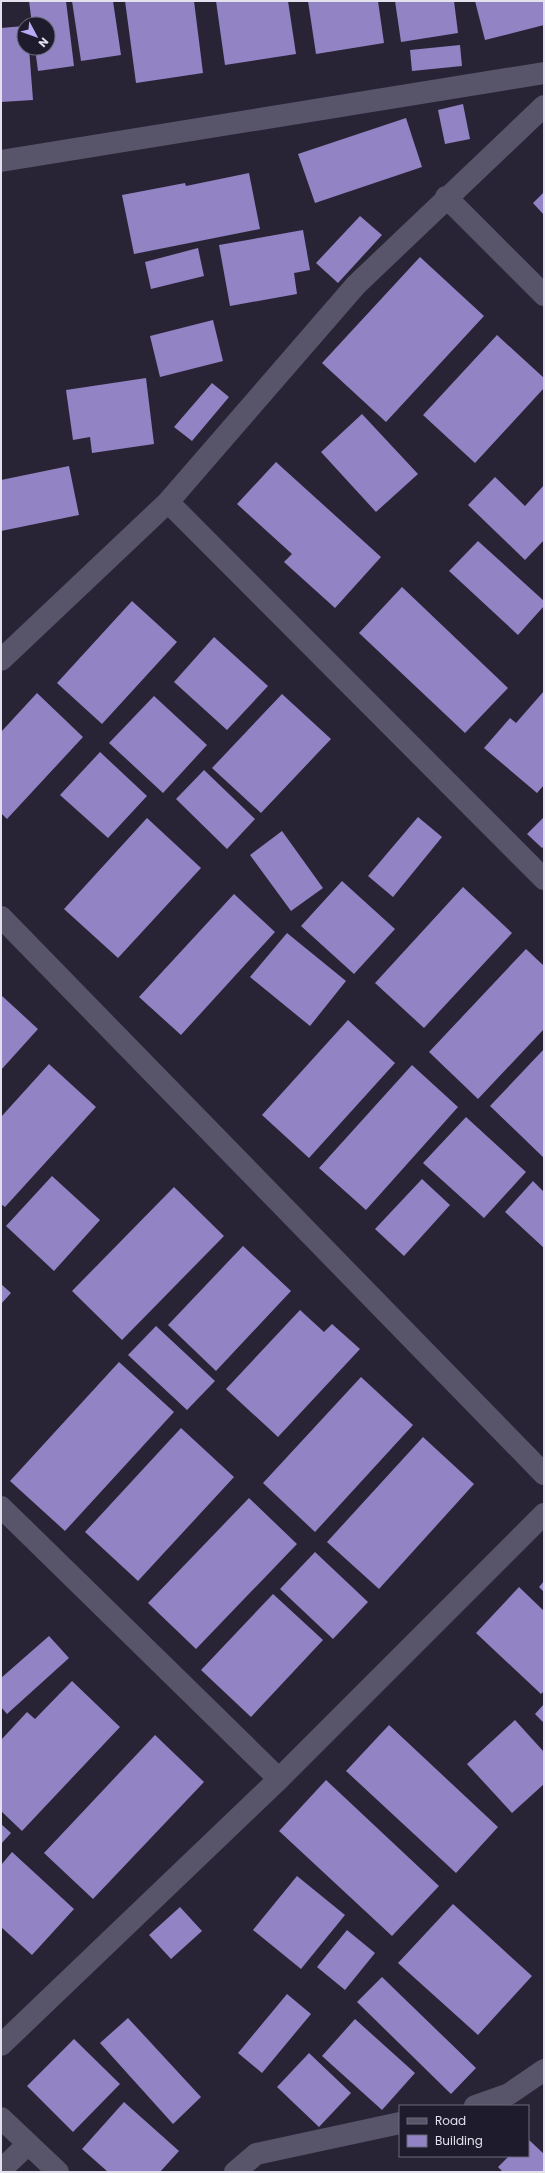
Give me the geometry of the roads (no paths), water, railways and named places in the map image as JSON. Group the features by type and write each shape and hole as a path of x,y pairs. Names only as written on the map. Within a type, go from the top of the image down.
{"street":[{"path":"1,161 544,73"},
{"path":"1,660 168,502 356,285 446,197 544,106"},
{"path":"446,197 544,295"},
{"path":"168,502 544,879"},
{"path":"1,917 544,1474"},
{"path":"1,1507 279,1779"},
{"path":"1,2045 279,1779 544,1514"},
{"path":"478,2105 509,2094 544,2070"},
{"path":"1,2118 58,2172"},
{"path":"235,2172 258,2163 399,2123"},
{"path":"1,2170 28,2145"}]}
